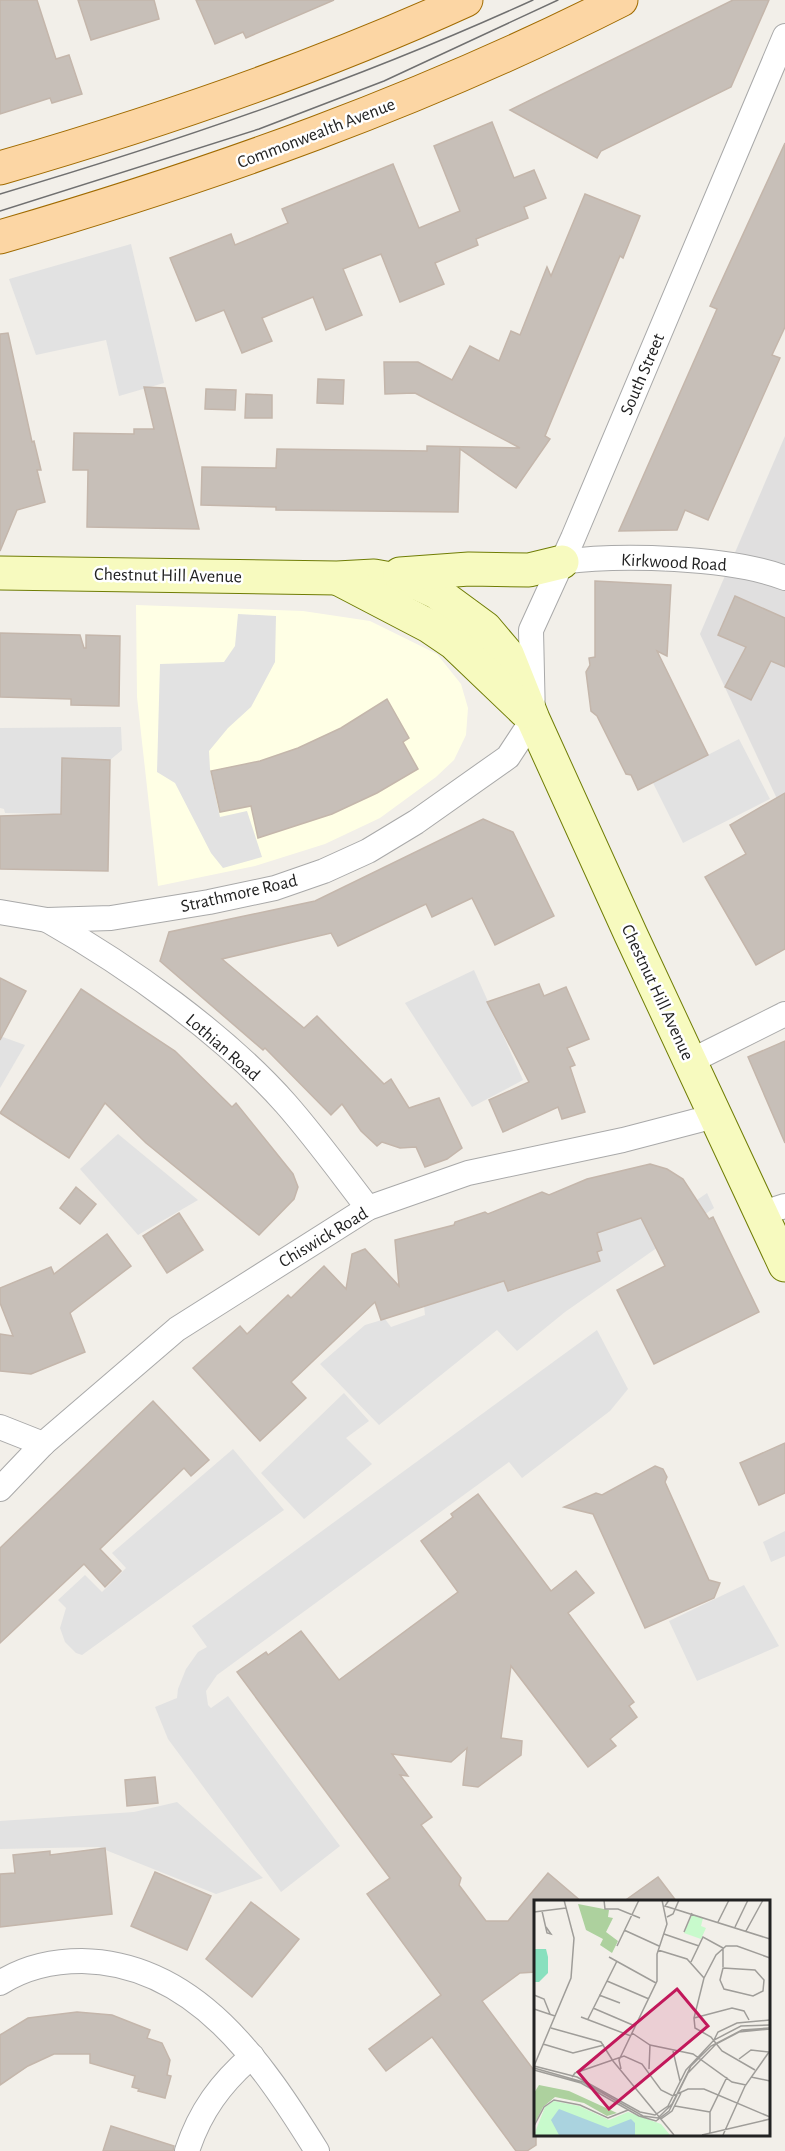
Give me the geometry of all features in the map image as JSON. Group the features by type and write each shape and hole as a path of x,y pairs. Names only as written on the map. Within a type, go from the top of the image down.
{"main road":[{"path":"0,168 180,114 271,82 466,0"},
{"name":"Commonwealth Avenue","path":"0,237 134,197 316,135 496,59 621,0"},
{"path":"374,576 469,569 529,570 562,562"},
{"name":"Chestnut Hill Avenue","path":"0,573 337,578 374,576 419,584 446,598 485,628 507,654 533,719 715,1116 774,1209 785,1265"},
{"name":"Chestnut Hill Avenue","path":"337,578 429,626 454,643 533,719"}],"street":[{"name":"South Street","path":"533,719 531,630 785,36"},
{"name":"Kirkwood Road","path":"562,562 623,559 727,564 785,578"},
{"name":"Strathmore Road","path":"0,912 47,920 111,918 209,902 275,888 324,871 368,850 416,822 508,757 533,719"},
{"name":"Lothian Road","path":"47,920 92,946 224,1044 285,1102 368,1208"},
{"path":"691,1061 785,1014"},
{"name":"Chiswick Road","path":"0,1489 43,1444 177,1329 368,1208 468,1173 623,1140 715,1116"},
{"path":"0,1427 43,1444"},
{"path":"0,1983 16,1972 55,1962 97,1961 129,1966 175,1987 215,2018 252,2056 278,2089 317,2151"},
{"path":"187,2151 193,2131 210,2100 252,2056"}],"shaded area":[{"path":"131,244 164,383 119,396 106,340 36,355 9,279"},
{"path":"785,436 785,816 700,634"},
{"path":"136,605 303,611 370,621 437,654 461,684 468,708 466,735 454,760 436,777 380,818 325,844 255,866 158,886 137,697"},
{"path":"238,614 276,616 275,662 251,707 228,728 209,751 210,769 220,817 247,811 262,857 223,868 211,853 175,783 157,772 160,664 224,662 235,646"},
{"path":"121,727 122,750 110,760 62,759 61,814 5,813 4,809 0,808 0,728"},
{"path":"739,739 770,799 683,843 653,783"},
{"path":"474,970 523,1080 472,1107 405,1003"},
{"path":"0,1036 25,1045 0,1088"},
{"path":"118,1134 198,1200 138,1235 80,1169"},
{"path":"707,1193 714,1208 565,1312 517,1351 497,1330 379,1425 320,1364 365,1325 385,1319 391,1327 425,1315 424,1306 504,1282 508,1292 600,1261 597,1253 603,1250 591,1217 620,1216 624,1224 654,1214 661,1225"},
{"path":"597,1330 628,1389 610,1411 522,1478 509,1462 217,1675 206,1691 208,1705 211,1708 228,1696 340,1846 281,1892 168,1739 155,1707 177,1698 186,1669 198,1652 207,1647 192,1626"},
{"path":"344,1393 369,1421 346,1438 372,1464 304,1519 261,1473"},
{"path":"233,1449 284,1510 82,1655 76,1653 65,1642 60,1628 66,1608 58,1600 85,1575 102,1592 126,1568 112,1553"},
{"path":"785,1531 785,1556 771,1562 763,1542"},
{"path":"744,1585 779,1646 697,1681 669,1621"},
{"path":"177,1802 263,1878 216,1894 98,1847 0,1849 0,1821 134,1812"}],"building":[{"path":"0,0 37,0 56,59 69,55 82,94 52,103 50,98 0,114"},
{"path":"78,0 154,0 159,19 91,40"},
{"path":"196,0 334,0 246,38 243,32 215,44"},
{"path":"733,0 769,0 731,87 601,151 597,158 510,110"},
{"path":"492,122 514,178 534,170 546,198 524,207 528,218 476,239 478,245 435,263 444,284 400,302 381,254 343,269 362,315 326,330 313,297 262,318 272,341 242,353 224,310 196,321 170,258 231,234 235,245 288,223 282,209 393,164 419,228 460,211 434,146"},
{"path":"785,143 785,327 772,355 780,358 708,520 685,510 677,530 619,531 717,309 710,306"},
{"path":"585,194 640,216 623,258 620,256 545,436 550,439 516,488 460,449 458,512 276,510 276,507 201,505 202,467 276,468 277,449 427,451 427,446 520,448 415,393 385,394 384,362 418,362 452,380 470,346 499,361 511,331 520,335 547,267 551,276"},
{"path":"8,333 32,442 34,441 41,470 37,470 45,502 17,510 0,551 0,334"},
{"path":"318,379 344,380 343,404 317,403"},
{"path":"144,387 165,388 199,529 87,527 88,470 73,470 74,433 134,434 134,429 154,429"},
{"path":"206,389 236,390 235,410 205,409"},
{"path":"246,394 272,395 272,418 245,418"},
{"path":"595,581 671,585 667,656 657,651 708,755 638,790 631,775 626,774 597,716 591,711 586,672 590,665 589,658 595,657"},
{"path":"735,596 785,618 785,667 771,661 751,700 725,687 746,647 718,635"},
{"path":"0,633 80,635 84,648 86,648 86,635 120,636 119,706 71,705 71,699 0,697"},
{"path":"387,699 409,738 403,742 418,769 377,793 332,814 258,838 251,806 220,812 211,771 260,761 298,748 341,728"},
{"path":"62,758 110,760 108,871 0,869 0,816 61,814"},
{"path":"785,793 785,949 756,965 705,877 746,854 730,825"},
{"path":"483,819 513,832 554,916 495,945 472,898 432,917 426,904 338,946 331,933 222,959 304,1028 317,1016 384,1084 391,1079 409,1108 439,1098 462,1148 447,1159 425,1167 416,1147 400,1148 382,1142 377,1146 361,1131 342,1104 331,1115 265,1048 263,1050 160,961 169,932 315,901"},
{"path":"0,978 26,991 0,1040"},
{"path":"539,984 544,996 566,987 589,1039 567,1048 575,1065 570,1067 585,1112 562,1119 558,1107 503,1132 489,1100 529,1082 487,1002"},
{"path":"81,989 175,1051 232,1107 236,1103 293,1174 298,1187 294,1199 259,1235 146,1143 105,1103 69,1158 0,1113"},
{"path":"785,1041 785,1143 748,1057"},
{"path":"650,1164 667,1169 683,1179 709,1219 713,1217 759,1312 654,1364 617,1290 665,1266 641,1218 597,1233 602,1250 597,1252 600,1261 508,1291 504,1281 381,1320 375,1302 291,1382 306,1398 260,1441 193,1368 240,1326 247,1334 288,1295 291,1298 324,1266 346,1289 352,1254 365,1249 399,1286 395,1240 454,1225 455,1222 485,1212 488,1214 542,1192 549,1195 587,1179"},
{"path":"76,1187 96,1204 80,1224 60,1208"},
{"path":"179,1213 203,1250 167,1273 143,1236"},
{"path":"107,1234 131,1266 70,1313 85,1352 31,1374 0,1371 0,1334 13,1336 0,1303 0,1288 51,1267 54,1274"},
{"path":"153,1401 209,1460 191,1476 184,1468 100,1549 121,1571 105,1587 84,1564 0,1643 0,1548"},
{"path":"785,1443 785,1493 759,1505 740,1463"},
{"path":"655,1466 663,1469 667,1477 665,1482 709,1580 720,1583 714,1598 645,1628 593,1514 564,1507 596,1493 602,1495"},
{"path":"478,1494 551,1591 576,1571 594,1593 568,1613 634,1702 629,1706 637,1717 610,1739 616,1746 588,1767 511,1666 501,1738 522,1741 521,1755 478,1787 463,1785 467,1748 451,1762 392,1754 408,1776 400,1775 432,1817 421,1825 461,1878 459,1885 486,1921 508,1921 548,1873 580,1900 534,1900 534,1972 520,1973 482,2001 534,2070 536,2145 527,2151 516,2151 432,2037 386,2071 369,2049 441,1995 367,1894 390,1878 237,1672 266,1652 268,1655 301,1631 339,1680 458,1592 421,1541 453,1517 451,1514"},
{"path":"155,1777 158,1803 127,1806 125,1780"},
{"path":"105,1848 112,1914 0,1927 0,1874 15,1873 13,1855 50,1851 50,1855"},
{"path":"155,1872 211,1896 187,1950 131,1926"},
{"path":"658,1877 675,1900 626,1900"},
{"path":"251,1902 299,1939 252,1997 206,1959"},
{"path":"77,2012 112,2015 150,2030 147,2038 162,2043 170,2060 167,2075 171,2076 165,2098 138,2091 139,2089 132,2087 135,2076 90,2063 90,2054 54,2054 28,2066 0,2085 0,2035 28,2018"},
{"path":"111,2126 174,2146 173,2151 103,2151"}],"tram line":[{"path":"0,194 203,130 336,82 533,0"},
{"path":"0,211 259,129 384,81 558,0"}]}
